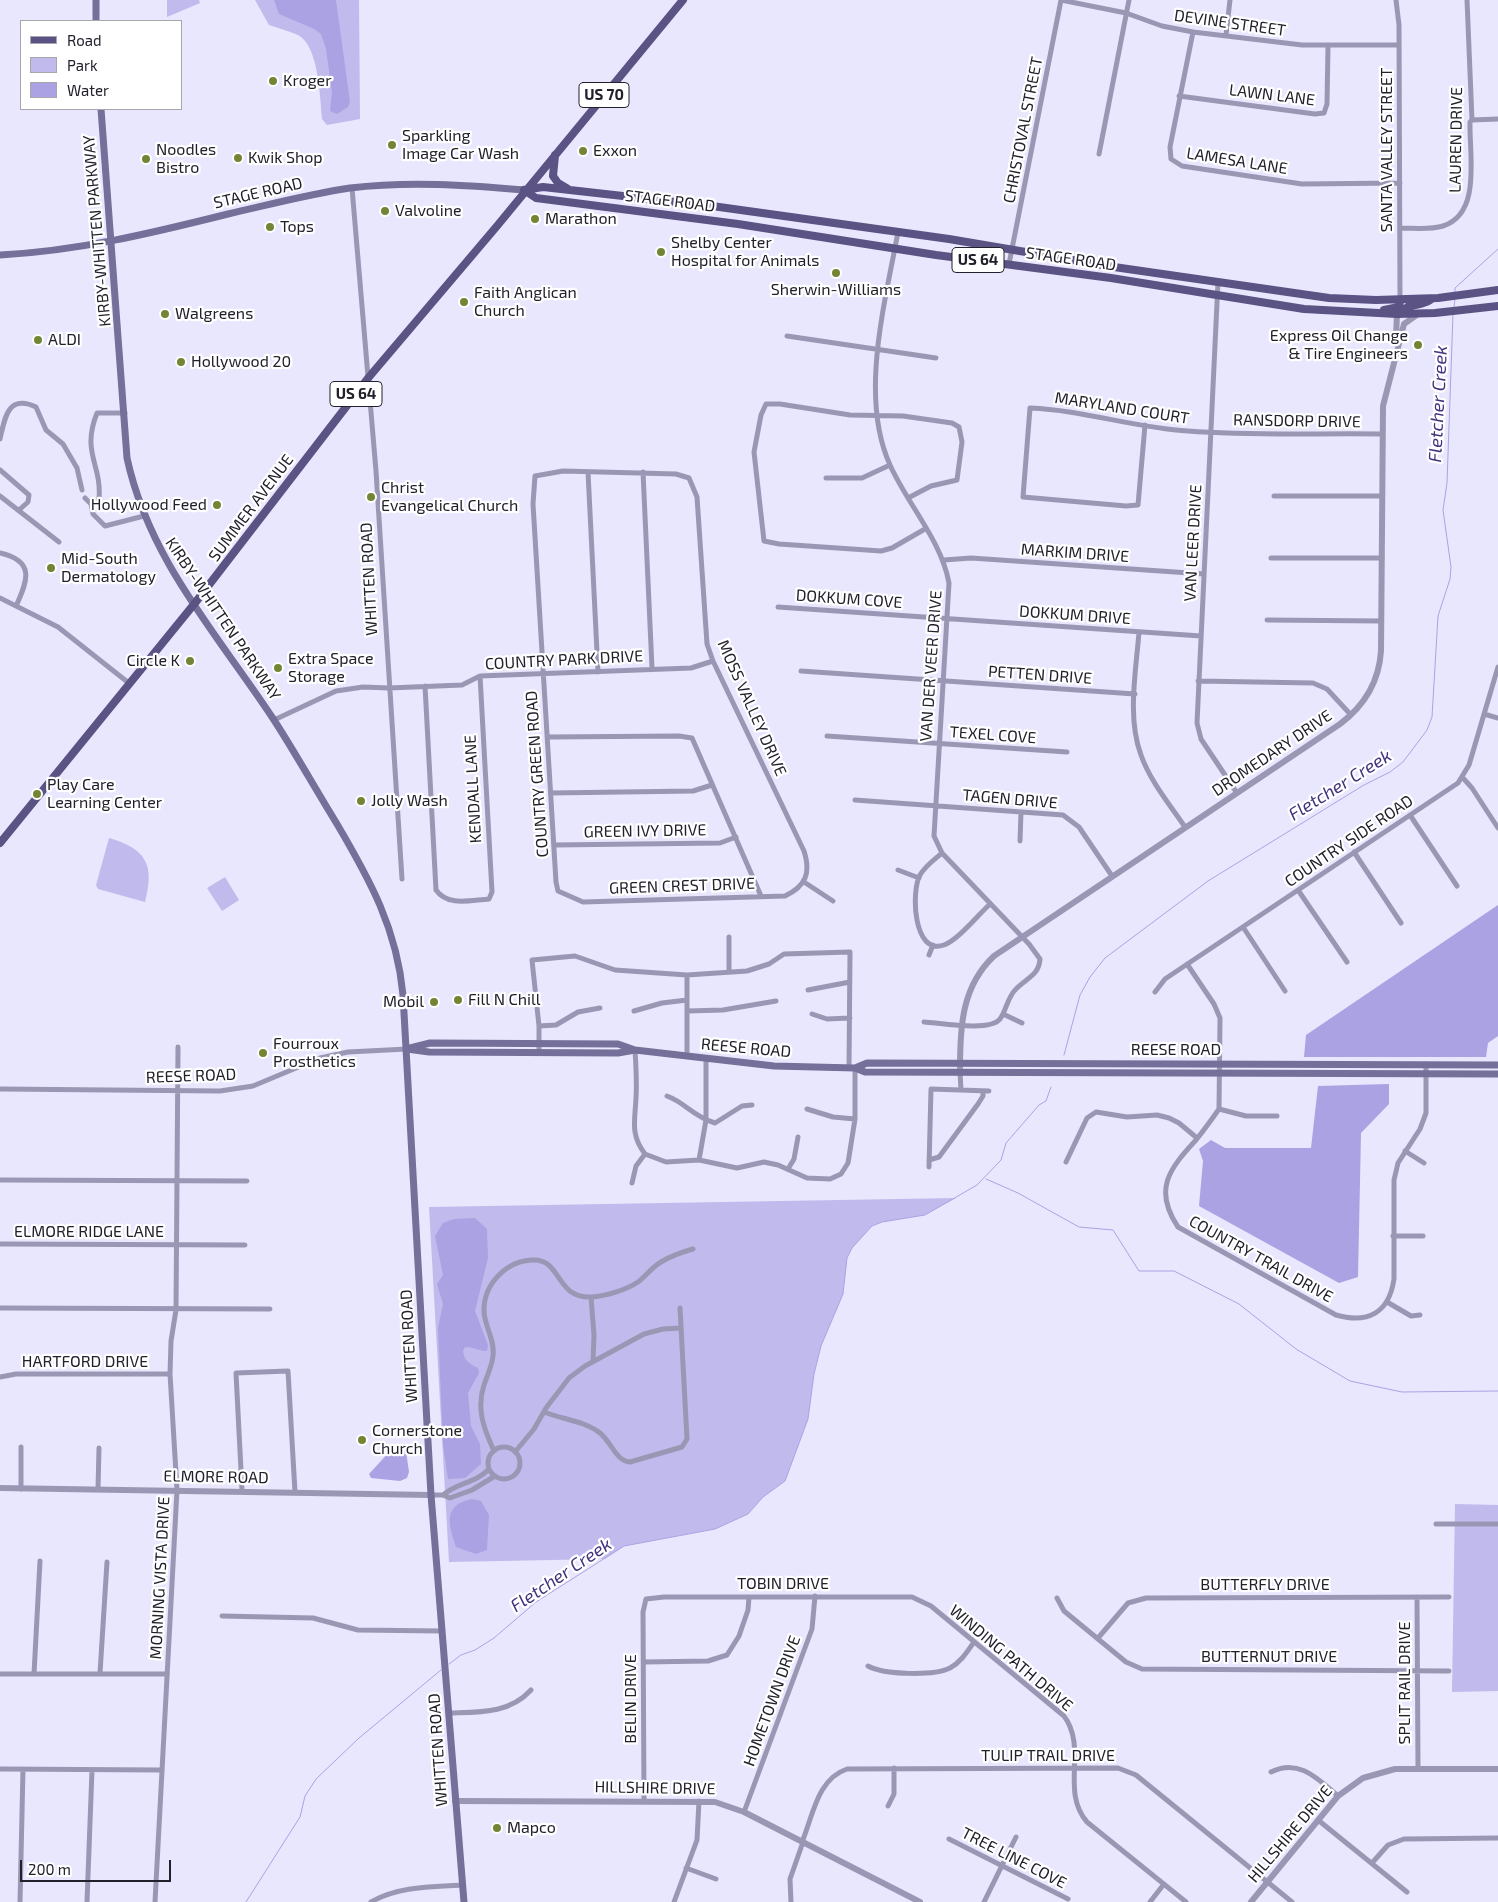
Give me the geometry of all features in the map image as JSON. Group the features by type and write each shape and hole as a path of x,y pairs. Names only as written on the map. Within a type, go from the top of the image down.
{"main road":[{"path":"96,0 96,20"},
{"name":"US 70","path":"524,190 683,0"},
{"name":"KIRBY-WHITTEN PARKWAY","path":"101,110 127,458 132,483 154,540 182,588 195,603 224,651 274,720 368,876 383,910"},
{"path":"556,154 553,176 570,190"},
{"name":"STAGE ROAD","path":"0,255 63,250 110,242 282,201 352,188 441,184 524,190 543,187 672,201 898,232 1329,298 1400,300 1436,298 1498,290"},
{"name":"STAGE ROAD","path":"524,190 536,198 1010,264 1304,309 1358,314 1418,314 1498,306"},
{"name":"SUMMER AVENUE","path":"0,843 195,603 369,377 497,226 524,190"},
{"path":"643,212 645,204 661,204 672,201"},
{"path":"1397,314 1407,306 1425,304 1436,298"},
{"path":"1358,314 1366,311 1396,309 1400,305 1400,300"},
{"name":"WHITTEN ROAD","path":"383,910 398,952 404,995 431,1495 464,1902"},
{"name":"REESE ROAD","path":"407,1049 430,1043 618,1044 635,1050 774,1066 852,1068 865,1072 1498,1074"},
{"name":"REESE ROAD","path":"407,1049 429,1052 618,1053 635,1050"},
{"name":"REESE ROAD","path":"852,1068 867,1063 1498,1065"}],"street":[{"name":"DEVINE STREET","path":"1061,0 1126,13 1162,26 1192,32 1294,45 1399,45"},
{"name":"CHRISTOVAL STREET","path":"1010,264 1061,0"},
{"path":"1099,154 1129,0"},
{"path":"1226,35 1230,0"},
{"name":"SANTA VALLEY STREET","path":"1396,0 1399,45 1400,300"},
{"name":"LAUREN DRIVE","path":"1400,228 1443,226 1454,220 1463,211 1470,193 1470,122 1472,120 1467,0"},
{"name":"LAMESA LANE","path":"1192,32 1170,147 1171,159 1182,166 1302,184 1400,183"},
{"name":"LAWN LANE","path":"1179,96 1315,114 1324,113 1327,104 1328,46"},
{"path":"1472,120 1498,119"},
{"name":"WHITTEN ROAD","path":"352,188 369,377 402,879"},
{"name":"VAN DER VEER DRIVE","path":"898,232 878,350 875,381 876,415 890,465 944,560 949,584 934,836 942,853 1043,958 1036,972 1014,990 1003,1014"},
{"name":"VAN LEER DRIVE","path":"1218,282 1197,723 1200,735 1238,793"},
{"name":"DROMEDARY DRIVE","path":"1397,314 1396,337 1398,344"},
{"name":"DROMEDARY DRIVE","path":"960,1072 962,1024 967,997 980,972 994,956 1351,716 1368,695 1376,676 1380,656 1384,395 1404,323 1418,314"},
{"path":"787,336 936,358"},
{"path":"0,439 7,412 15,404 26,403 36,407 46,430 63,444 76,468 82,490"},
{"path":"908,498 931,486 957,480 962,442 959,426 952,423 903,416 850,415 780,404 766,404 761,415 754,452 764,541 779,544 881,551 892,548 925,529"},
{"name":"MARYLAND COURT","path":"1145,424 1138,505 1126,506 1023,497 1030,408 1145,424 1187,432 1211,432"},
{"path":"91,504 99,499 100,490 90,446 90,430 97,413 125,413"},
{"name":"RANSDORP DRIVE","path":"1211,432 1382,434"},
{"path":"826,478 862,478 890,465"},
{"path":"0,470 28,495 28,502 19,510"},
{"name":"COUNTRY GREEN ROAD","path":"558,891 549,738 542,673 533,504 535,476 563,471 588,472"},
{"path":"598,672 588,472 643,472 652,668"},
{"name":"MOSS VALLEY DRIVE","path":"643,472 676,474 689,478 697,497 707,644 713,661 804,851 807,862 804,882"},
{"path":"0,496 59,542"},
{"path":"1274,496 1382,496"},
{"path":"85,498 91,504 93,514 105,526 144,516"},
{"path":"0,553 20,562 26,570 27,580 16,606"},
{"name":"MARKIM DRIVE","path":"944,560 971,558 1204,574"},
{"path":"1271,558 1382,558"},
{"path":"0,598 58,627 130,684"},
{"name":"DOKKUM COVE","path":"778,607 948,618"},
{"name":"DOKKUM DRIVE","path":"948,618 1201,636"},
{"path":"1268,620 1381,620"},
{"path":"1139,632 1135,728 1140,754 1148,772 1186,828"},
{"name":"COUNTRY PARK DRIVE","path":"274,720 336,691 363,687 389,688 462,685 480,676 691,668 713,661"},
{"path":"1498,667 1469,765 1462,778 1472,788 1498,828"},
{"name":"PETTEN DRIVE","path":"801,671 1135,694"},
{"name":"KENDALL LANE","path":"425,686 436,890 440,896 453,902 489,899 492,892 480,676"},
{"path":"1198,682 1313,683 1327,689 1351,716"},
{"path":"1484,714 1498,718"},
{"path":"549,738 679,736 692,738 761,896"},
{"name":"TEXEL COVE","path":"827,736 1067,752"},
{"name":"COUNTRY SIDE ROAD","path":"1155,992 1162,981 1410,815 1462,778"},
{"path":"551,793 693,791 712,785"},
{"name":"TAGEN DRIVE","path":"855,800 1058,814 1071,820 1079,827 1112,876"},
{"path":"1020,841 1021,812"},
{"path":"1410,815 1457,886"},
{"name":"GREEN IVY DRIVE","path":"554,845 720,843 736,838"},
{"path":"1354,852 1402,923"},
{"path":"942,853 921,872 918,878 916,919 922,935 933,945 944,945 990,904"},
{"path":"898,870 918,878"},
{"path":"804,882 833,901"},
{"name":"GREEN CREST DRIVE","path":"558,891 583,902 785,896 798,890 804,882"},
{"path":"1298,890 1346,962"},
{"path":"1243,927 1285,991"},
{"path":"729,937 729,972"},
{"path":"930,955 933,945"},
{"path":"539,1052 539,1026 532,960 575,956 615,970 687,975 747,971 769,964 784,954 850,952 850,1018 855,1118 848,1163 841,1174 830,1179 807,1178 788,1169 764,1162 737,1168 699,1160 666,1162 644,1154 637,1144 633,1132 636,1100 635,1050"},
{"path":"1187,964 1219,1015 1220,1109 1246,1116 1277,1116"},
{"path":"687,975 688,1056"},
{"path":"808,990 850,982"},
{"path":"634,1011 662,1003 687,1000"},
{"path":"687,1010 723,1010 776,1001"},
{"path":"539,1026 556,1025 578,1012 600,1008"},
{"path":"812,1014 827,1019 850,1018"},
{"path":"924,1022 989,1026 998,1021 1003,1014 1022,1023"},
{"name":"MORNING VISTA DRIVE","path":"155,1902 177,1490 170,1374 171,1341 176,1310 178,1047"},
{"name":"REESE ROAD","path":"0,1089 220,1091 253,1086 318,1059 348,1052 407,1049"},
{"path":"699,1160 706,1120 706,1058"},
{"path":"1420,1315 1411,1316 1387,1302 1392,1293 1394,1279 1394,1180 1404,1151 1420,1129 1426,1113 1426,1064"},
{"path":"960,1072 960,1090"},
{"path":"929,1167 931,1090 989,1091"},
{"path":"929,1160 939,1157 978,1104 983,1096 983,1091"},
{"path":"667,1096 706,1120 715,1123 742,1106 752,1105"},
{"path":"807,1109 833,1117 855,1118"},
{"name":"COUNTRY TRAIL DRIVE","path":"1220,1109 1178,1158 1169,1174 1165,1192 1168,1212 1178,1227 1336,1315 1353,1320 1366,1318 1381,1309 1387,1302"},
{"path":"1066,1162 1087,1118 1096,1112 1127,1117 1157,1115 1169,1118 1179,1123 1197,1138"},
{"path":"788,1169 794,1159 798,1137"},
{"path":"1404,1151 1424,1163"},
{"path":"632,1183 636,1166 644,1154"},
{"path":"0,1180 247,1181"},
{"path":"1393,1236 1423,1236"},
{"name":"ELMORE RIDGE LANE","path":"0,1244 245,1245"},
{"path":"494,1451 484,1429 480,1402 493,1357 492,1339 484,1310 486,1298 494,1279 506,1268 519,1262 537,1260 552,1267 561,1284 569,1291 591,1297 628,1287 637,1282 659,1263 693,1249"},
{"path":"591,1297 594,1362"},
{"path":"0,1308 270,1309"},
{"path":"544,1412 593,1428 611,1443 617,1456 625,1461 630,1462 682,1447 687,1439 680,1308"},
{"path":"515,1452 534,1429 569,1378 644,1334 663,1329 681,1328"},
{"path":"242,1490 236,1373 288,1371 295,1492"},
{"name":"HARTFORD DRIVE","path":"0,1376 16,1374 170,1374"},
{"path":"20,1488 21,1447"},
{"path":"98,1489 99,1448"},
{"path":"431,1495 443,1495 450,1498 472,1490 495,1476 509,1478 517,1472 520,1462 515,1452 507,1448 494,1451 489,1459 489,1469 495,1476"},
{"path":"443,1495 448,1490 476,1479 489,1469"},
{"name":"ELMORE ROAD","path":"0,1488 242,1490 431,1495"},
{"path":"1436,1524 1498,1524"},
{"path":"34,1674 40,1561"},
{"path":"100,1673 107,1562"},
{"name":"TOBIN DRIVE","path":"646,1599 664,1596 903,1596 920,1600"},
{"name":"HOMETOWN DRIVE","path":"744,1812 812,1629 815,1596"},
{"path":"644,1662 708,1662 727,1655 740,1636 748,1610 749,1597"},
{"name":"SPLIT RAIL DRIVE","path":"1417,1597 1418,1769"},
{"name":"BUTTERNUT DRIVE","path":"1057,1598 1061,1608 1126,1662 1146,1669 1417,1669 1450,1671"},
{"name":"BUTTERFLY DRIVE","path":"1098,1638 1125,1606 1146,1598 1449,1598"},
{"name":"BELIN DRIVE","path":"644,1800 646,1599"},
{"name":"WINDING PATH DRIVE","path":"920,1600 1064,1716 1074,1737 1074,1798 1082,1816 1186,1902"},
{"path":"222,1616 313,1618 358,1630 442,1631"},
{"path":"868,1666 883,1672 940,1671 961,1659 974,1642"},
{"path":"0,1674 167,1674"},
{"path":"448,1713 500,1710 516,1703 531,1690"},
{"path":"1270,1772 1285,1767 1302,1769 1338,1796"},
{"name":"TULIP TRAIL DRIVE","path":"791,1902 790,1879 802,1842 820,1794 834,1776 854,1768 1118,1768 1132,1772 1292,1902"},
{"path":"888,1806 894,1794 894,1768"},
{"path":"0,1769 161,1770"},
{"path":"20,1902 23,1769"},
{"name":"HILLSHIRE DRIVE","path":"1251,1902 1338,1796 1356,1782 1376,1773 1395,1769 1498,1769"},
{"path":"87,1902 92,1770"},
{"path":"674,1902 698,1833 700,1800"},
{"name":"HILLSHIRE DRIVE","path":"455,1801 700,1800 720,1803 744,1812 920,1902"},
{"path":"1318,1820 1407,1892"},
{"path":"984,1902 1016,1837"},
{"path":"1372,1863 1388,1845 1404,1838 1498,1838"},
{"name":"TREE LINE COVE","path":"949,1839 1068,1899"},
{"path":"686,1868 716,1879"},
{"path":"1150,1902 1164,1884"},
{"path":"371,1902 384,1894 410,1889 463,1885"}],"green space":[{"path":"167,0 199,0 200,3 167,17"},
{"path":"255,0 359,0 360,119 327,125 322,119 319,86 314,61 305,41 298,35 269,25"},
{"path":"109,838 132,847 145,860 149,878 145,902 98,889 96,885"},
{"path":"225,877 239,900 222,911 207,888"},
{"path":"956,1198 925,1215 882,1222 872,1226 852,1248 847,1258 843,1294 821,1346 814,1374 808,1419 785,1481 763,1497 748,1514 715,1529 624,1546 605,1559 449,1562 429,1207"},
{"path":"1455,1504 1498,1505 1498,1691 1452,1692"}],"water":[{"path":"274,0 336,0 350,102 348,107 337,114 330,111 332,92 326,49 321,34 314,29 279,14"},
{"path":"1498,905 1498,1036 1488,1043 1486,1057 1304,1057 1306,1035"},
{"path":"1389,1084 1389,1104 1361,1133 1358,1277 1339,1283 1199,1206 1203,1161 1199,1149 1211,1140 1225,1148 1311,1148 1318,1086"},
{"path":"475,1218 487,1229 488,1258 475,1311 488,1345 487,1351 465,1347 463,1351 466,1359 478,1368 479,1373 468,1393 471,1426 480,1444 481,1464 465,1478 448,1479 443,1445 438,1328 443,1304 437,1284 443,1275 435,1236 443,1223 454,1219"},
{"path":"396,1448 406,1451 409,1472 407,1478 400,1481 371,1478 369,1474 391,1450"},
{"path":"472,1499 481,1501 489,1515 487,1550 476,1554 456,1547 450,1523 452,1510 463,1502"}],"waterway":[{"name":"Fletcher Creek","path":"1455,292 1455,288 1498,249"},
{"name":"Fletcher Creek","path":"1454,307 1455,299"},
{"name":"Fletcher Creek","path":"1064,1055 1080,995 1090,977 1105,958 1208,881 1364,785 1390,772 1403,762 1427,730 1432,717 1438,616 1450,579 1451,567 1443,510 1447,483 1453,314"},
{"name":"Fletcher Creek","path":"449,1664 461,1655 475,1650 494,1638 536,1602 624,1546 715,1529 748,1514 763,1497 785,1481 808,1419 814,1374 821,1346 843,1294 847,1258 852,1248 872,1226 882,1222 925,1215 977,1185 1001,1160 1006,1143 1039,1105 1046,1101 1051,1087"},
{"path":"986,1179 1018,1193 1079,1227 1113,1230 1139,1271 1174,1271 1239,1304 1296,1349 1350,1381 1402,1392 1498,1391"},
{"name":"Fletcher Creek","path":"246,1902 300,1817 305,1796 316,1779 359,1738 441,1670"}],"place":[{"name":"Kroger","path":"273,81"},
{"name":"Sparkling Image Car Wash","path":"392,145"},
{"name":"Exxon","path":"583,151"},
{"name":"Kwik Shop","path":"238,158"},
{"name":"Noodles Bistro","path":"146,159"},
{"name":"Valvoline","path":"385,211"},
{"name":"Marathon","path":"535,219"},
{"name":"Tops","path":"270,227"},
{"name":"Shelby Center Hospital for Animals","path":"661,252"},
{"name":"Sherwin-Williams","path":"836,273"},
{"name":"Faith Anglican Church","path":"464,302"},
{"name":"Walgreens","path":"165,314"},
{"name":"ALDI","path":"38,340"},
{"name":"Express Oil Change & Tire Engineers","path":"1418,345"},
{"name":"Hollywood 20","path":"181,362"},
{"name":"Christ Evangelical Church","path":"371,497"},
{"name":"Hollywood Feed","path":"217,505"},
{"name":"Mid-South Dermatology","path":"51,568"},
{"name":"Circle K","path":"190,661"},
{"name":"Extra Space Storage","path":"278,668"},
{"name":"Play Care Learning Center","path":"37,794"},
{"name":"Jolly Wash","path":"361,801"},
{"name":"Fill N Chill","path":"458,1000"},
{"name":"Mobil","path":"434,1002"},
{"name":"Fourroux Prosthetics","path":"263,1053"},
{"name":"Cornerstone Church","path":"362,1440"},
{"name":"Mapco","path":"497,1828"}]}
